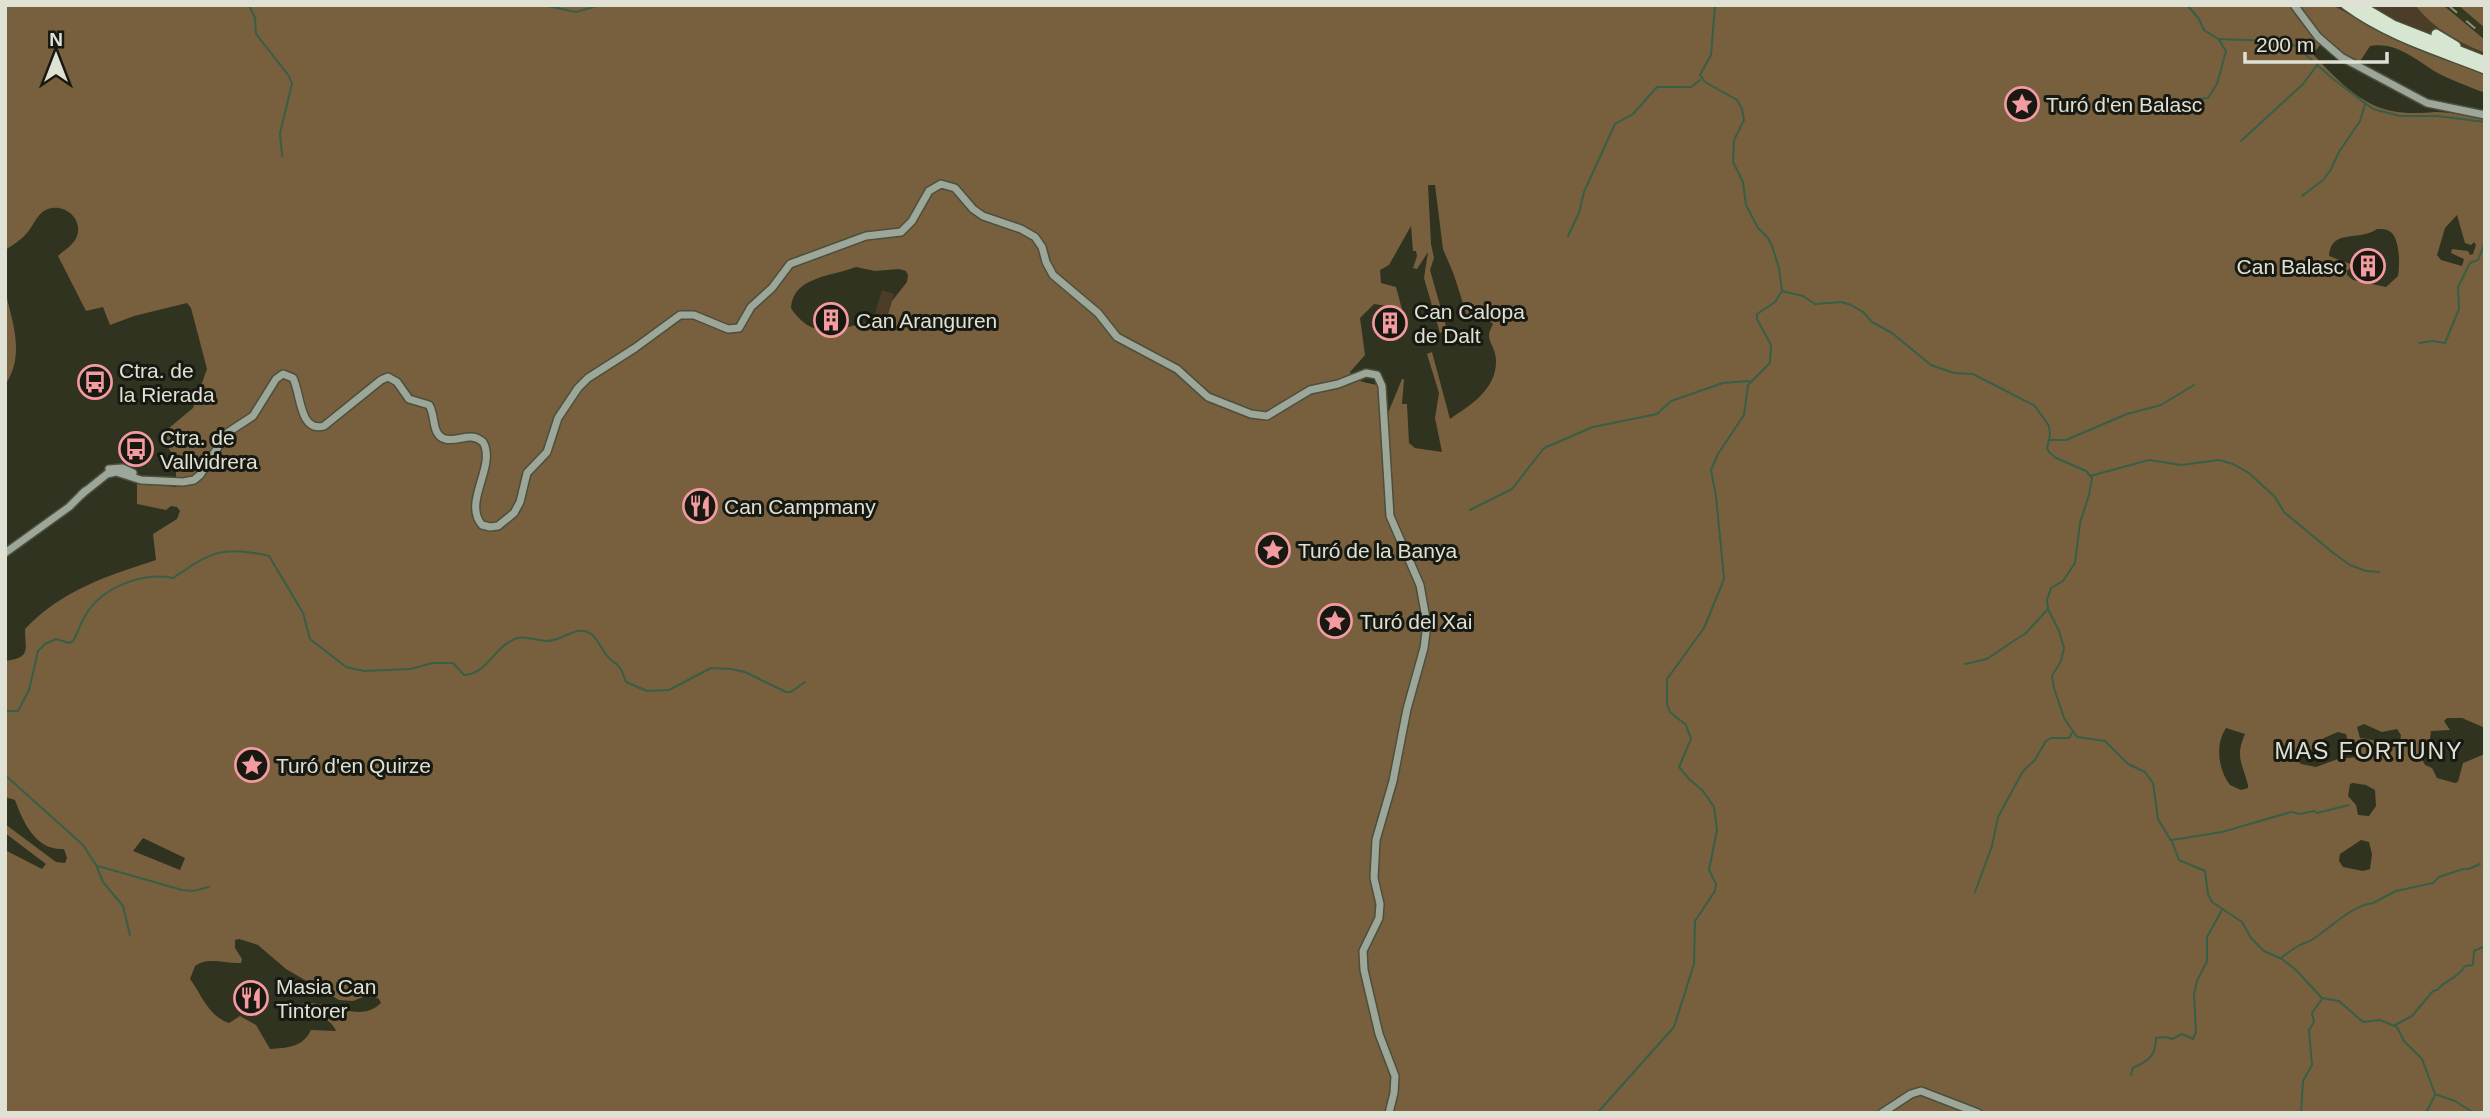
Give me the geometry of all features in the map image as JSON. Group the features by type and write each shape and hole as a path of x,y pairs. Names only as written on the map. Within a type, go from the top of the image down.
{"highway":[{"path":"2346,5 2402,37 2485,69"},
{"path":"2359,5 2393,25 2482,60"},
{"path":"2436,34 2482,60"}],"main road":[{"path":"2294,5 2318,37 2341,57 2427,103 2485,115"},
{"path":"5,553 113,472 147,481 183,482 197,478 227,433 253,416 281,375 288,374 293,377 305,418 311,426 324,426 380,380 388,377 397,382 410,399 425,402 430,407 436,432 441,437 450,439 473,436 483,442 487,454 477,514 485,526 498,526 508,520 517,509 527,473 547,452 555,424 572,396 592,374 641,344 680,315 694,315 723,328 736,329 741,326 751,307 772,288 790,264 866,236 901,232 912,221 931,189 941,184 955,188 973,209 983,216 1035,237 1053,275 1101,317 1117,337 1177,369 1208,397 1251,414 1267,416 1310,390 1338,384 1366,373 1377,374 1382,386 1391,516 1420,585 1427,624 1394,781 1376,840 1374,878 1380,904 1379,918 1363,951 1364,970 1377,1026 1395,1076 1389,1113"},
{"path":"1882,1113 1921,1090 1978,1113"}],"shaded area":[{"path":"5,5 2332,5 2392,37 2485,75 2485,93 2446,77 2404,52 2388,46 2370,46 2359,63 2327,43 2320,45 2313,54 2348,88 2380,108 2403,113 2442,112 2485,119 2485,728 2462,718 2447,718 2444,721 2450,730 2431,731 2432,748 2422,759 2425,765 2432,768 2437,778 2455,783 2458,782 2463,763 2485,754 2485,1113 5,1113 5,850 42,869 46,864 5,833 5,824 56,862 65,863 67,858 64,849 54,848 38,840 27,826 15,800 5,797 5,661 23,655 26,647 25,629 54,604 86,586 156,560 153,534 177,519 180,511 171,506 166,510 137,504 137,482 176,487 176,459 169,449 169,428 193,408 207,369 191,308 187,303 110,325 103,307 86,311 58,256 77,236 75,218 66,210 54,208 44,211 25,236 5,250","holes":["1428,185 1435,185 1443,249 1467,316 1483,315 1493,324 1489,339 1496,360 1495,370 1487,388 1474,402 1450,419 1432,352 1427,354 1439,393 1435,418 1442,452 1415,448 1409,443 1407,404 1402,404 1404,379 1386,418 1378,385 1358,380 1350,372 1365,355 1360,318 1374,304 1399,308 1403,313 1396,287 1381,283 1380,270 1389,265 1411,226 1413,251 1416,251 1417,256 1413,268 1417,269 1428,252 1424,278 1440,333 1447,330 1430,270 1434,258","2457,215 2465,243 2471,245 2474,242 2476,245 2473,254 2452,249 2451,253 2464,259 2462,266 2441,260 2437,255 2445,228","2377,229 2387,230 2393,234 2398,251 2398,276 2386,287 2353,280 2347,275 2353,265 2329,256 2331,247 2340,239","856,267 875,271 899,269 906,271 908,275 907,282 892,301 888,314 839,329 811,327 791,308 793,297 799,289 816,279","2364,724 2382,732 2397,729 2401,735 2400,742 2396,744 2360,738 2357,727","2226,728 2245,734 2240,754 2248,788 2241,790 2230,785 2223,772 2219,749","2338,732 2346,734 2348,742 2357,749 2356,757 2338,759 2316,767 2298,761 2301,755 2319,746 2324,738","2350,784 2366,785 2375,790 2376,806 2369,816 2358,815 2356,805 2348,796","143,838 185,858 180,870 133,851","2361,840 2369,842 2372,854 2370,869 2363,871 2343,867 2339,861 2340,854","239,939 258,945 286,969 339,1000 353,1001 371,994 381,1003 371,1010 360,1012 313,1004 292,1008 293,1012 324,1018 336,1031 311,1030 299,1043 270,1049 256,1025 240,1016 229,1023 216,1015 190,979 195,966 205,961 241,963 242,959 235,948 235,940"]},
{"path":"2332,5 2415,5 2446,34 2485,53 2485,75 2392,37"},
{"path":"2415,5 2443,5 2485,40 2485,53 2446,34"},
{"path":"2443,5 2458,5 2485,28 2485,40"},
{"path":"2458,5 2485,5 2485,28"},
{"path":"5,290 14,326 16,350 15,362 5,385"},
{"path":"882,290 894,294 887,316 874,316"}],"waterway":[{"path":"249,5 255,18 256,34 289,76 292,84 280,133 282,156"},
{"path":"543,5 576,12 600,5"},
{"path":"1715,5 1711,55 1700,75 1705,82 1737,100 1742,109 1744,120 1734,140 1733,162 1743,182 1746,205 1758,228 1772,246 1782,291 1803,296 1815,304 1841,302 1851,305 1863,312 1872,322 1892,333 1931,365 1954,373 1973,374 2035,406 2049,426 2049,452 2056,458 2086,471 2092,478 2080,523 2075,563 2063,581 2051,588 2047,600 2064,648 2061,661 2052,676 2054,688 2064,718 2077,737 2105,741 2128,764 2145,772 2153,783 2158,819 2179,860 2205,871 2208,894 2212,902 2242,922 2251,938 2264,951 2282,959 2296,970 2322,998 2339,1001 2363,1022 2380,1020 2397,1027 2404,1041 2422,1059 2435,1094 2455,1101 2474,1113"},
{"path":"2187,5 2204,30 2218,39 2274,41 2296,46 2333,79 2373,109 2400,116 2437,116 2485,122"},
{"path":"2200,99 2208,98 2217,84 2226,51 2219,40"},
{"path":"2241,141 2303,84 2318,64"},
{"path":"1568,236 1579,213 1584,192 1615,124 1633,114 1657,87 1691,87 1700,80"},
{"path":"2302,196 2330,171 2360,121 2365,104"},
{"path":"2419,343 2445,343 2459,309 2458,287 2470,263 2478,260 2485,242"},
{"path":"1599,1111 1674,1027 1694,964 1695,921 1715,891 1716,884 1709,870 1717,830 1714,807 1703,791 1679,767 1691,739 1686,725 1670,712 1667,704 1667,679 1704,628 1724,578 1711,470 1718,454 1744,415 1748,385 1770,363 1771,345 1757,314 1775,302 1782,291"},
{"path":"1470,510 1512,489 1544,448 1593,427 1657,414 1671,401 1723,383 1749,381"},
{"path":"2050,440 2066,440 2127,414 2161,405 2194,385"},
{"path":"2090,476 2149,460 2181,465 2219,460 2233,464 2249,473 2275,497 2284,512 2332,552 2350,565 2379,572"},
{"path":"5,711 18,711 29,690 38,651 56,639 69,643 73,641 85,616 101,597 136,580 149,577 173,578 208,557 228,551 269,556 303,613 310,639 346,667 364,671 410,669 433,663 453,663 464,675 471,674 517,638 551,641 584,631 593,635 608,657 619,666 626,682 647,691 669,690 711,668 745,672 786,692 791,692 805,682"},
{"path":"1965,664 1987,659 2026,633 2047,610"},
{"path":"1975,892 1992,846 1998,817 2023,771 2034,761 2046,741 2051,738 2069,738 2072,733"},
{"path":"5,775 83,845 103,882 123,906 130,935"},
{"path":"2172,840 2222,832 2291,812 2317,813 2349,805"},
{"path":"2281,958 2357,908 2396,891 2433,883 2439,877 2480,864"},
{"path":"98,866 182,890 193,891 209,887"},
{"path":"2131,1075 2133,1068 2153,1054 2156,1038 2172,1039 2182,1034 2193,1039 2196,1032 2194,994 2207,961 2207,937 2222,910"},
{"path":"2395,1025 2412,1016 2433,991 2456,976 2465,966 2473,965 2474,951 2485,946"},
{"path":"2301,1113 2303,1081 2312,1065 2309,1030 2314,1022 2312,1013 2322,999"},
{"path":"2426,1113 2435,1095"}],"railway":[{"path":"2448,5 2485,37"}],"place":[{"name":"Turó d'en Balasc","path":"2022,104"},
{"name":"Can Balasc","path":"2368,266"},
{"name":"Can Aranguren","path":"831,320"},
{"name":"Can Calopa de Dalt","path":"1390,323"},
{"name":"Ctra. de la Rierada","path":"95,382"},
{"name":"Ctra. de Vallvidrera","path":"136,449"},
{"name":"Can Campmany","path":"700,506"},
{"name":"Turó de la Banya","path":"1273,550"},
{"name":"Turó del Xai","path":"1335,621"},
{"name":"Turó d'en Quirze","path":"252,765"},
{"name":"Masia Can Tintorer","path":"251,998"}],"district":[{"name":"MAS FORTUNY","path":"2369,751"}]}
